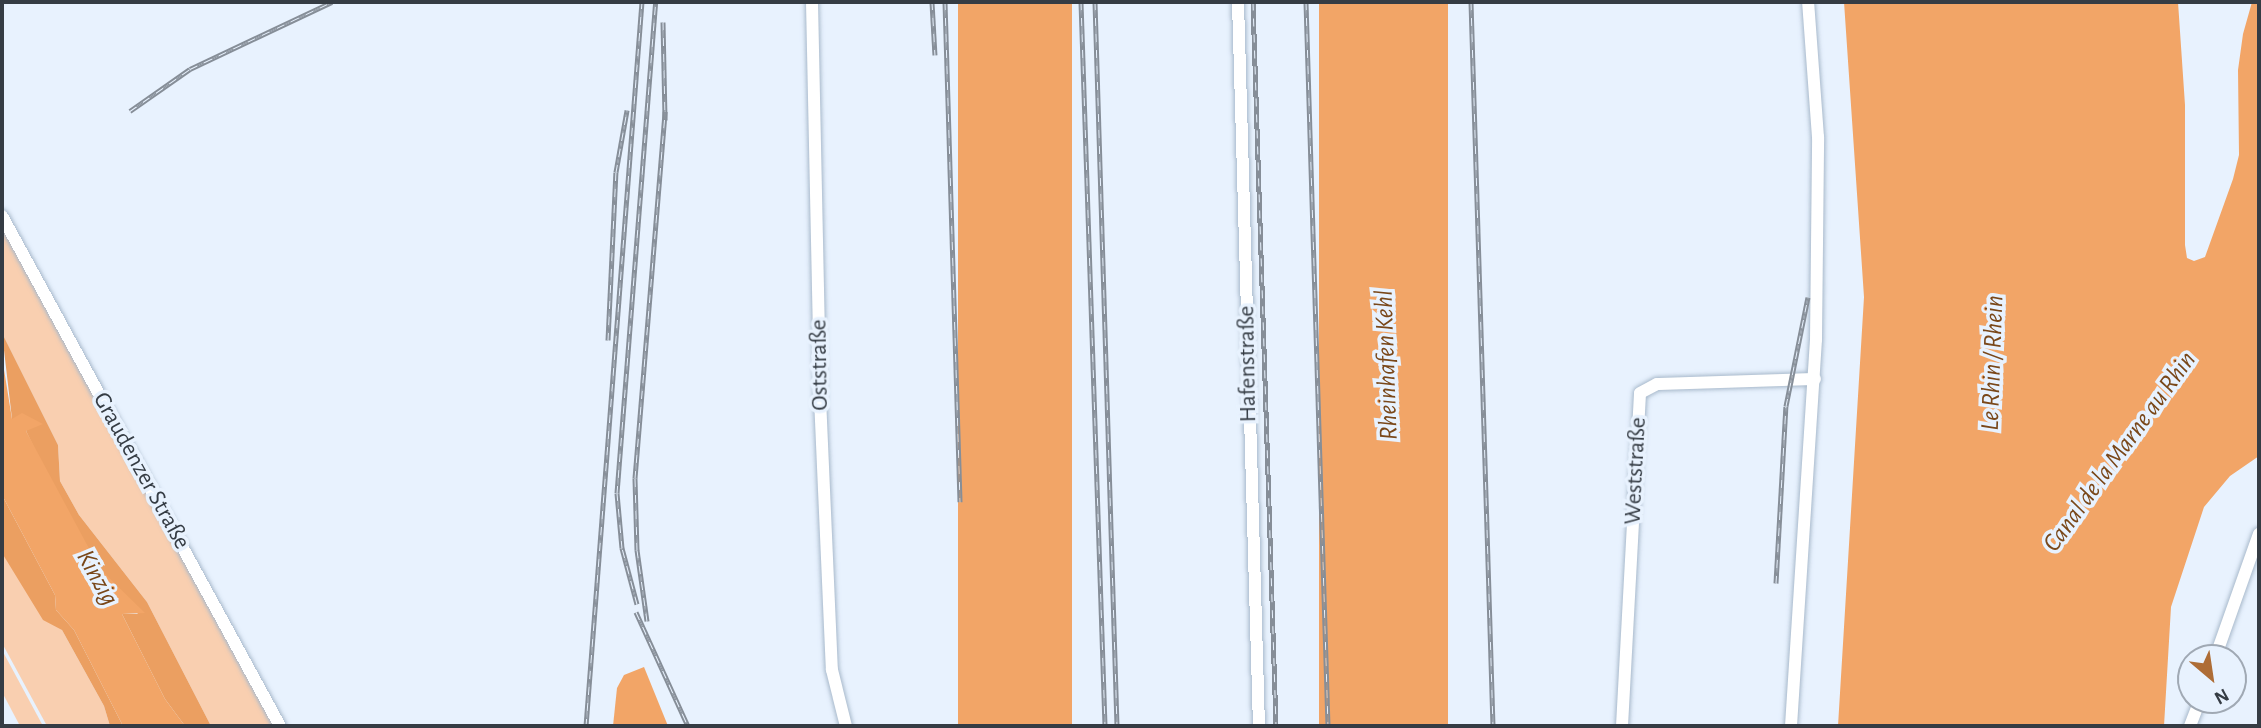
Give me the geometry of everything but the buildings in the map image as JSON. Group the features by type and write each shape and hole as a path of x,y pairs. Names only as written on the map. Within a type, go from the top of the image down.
{"street":[{"name":"Oststraße","path":"812,2 820,398 832,670 846,726"},
{"name":"Hafenstraße","path":"1238,2 1259,726"},
{"path":"1790,726 1815,379 1818,137 1808,2"},
{"name":"Graudenzer Straße","path":"2,216 280,726"},
{"name":"Weststraße","path":"1622,726 1640,393 1657,384 1815,379"},
{"path":"2220,644 2259,534"}],"shaded area":[{"path":"2,224 275,726 211,726 147,602 79,515 60,481 58,445 2,333"},
{"path":"2,333 58,445 60,481 79,515 147,602 211,726 185,726 165,699 122,614 138,614 100,569 51,483 26,431 28,428 12,419"},
{"path":"2,495 55,595 56,610 74,630 123,726 110,726 104,706 62,630 43,620 2,553"},
{"path":"2,553 62,630 104,706 110,726 47,726 2,643"},
{"path":"2,650 43,726 20,726 2,692"}],"water":[{"path":"958,2 1072,2 1072,726 958,726"},
{"name":"Rheinhafen Kehl","path":"1319,2 1448,2 1448,726 1319,726"},
{"path":"1844,2 2178,2 2185,105 2185,245 2187,258 2194,261 2205,257 2233,179 2239,155 2238,70 2243,34 2252,2 2259,2 2259,456 2230,476 2204,507 2171,607 2164,726 1838,726 1864,297"},
{"name":"Kinzig","path":"2,357 12,419 22,413 43,424 26,431 100,569 145,613 122,614 165,699 185,726 123,726 74,630 56,610 55,595 2,495"},
{"path":"644,667 668,726 613,726 617,688 624,675"}],"railway":[{"path":"130,111 190,69 332,2"},
{"path":"586,726 642,2"},
{"path":"637,604 622,548 617,493 656,2"},
{"path":"932,2 935,55"},
{"path":"945,2 960,502"},
{"path":"1081,2 1105,726"},
{"path":"1095,2 1117,726"},
{"path":"1253,2 1276,726"},
{"path":"1306,2 1328,726"},
{"path":"1471,2 1493,726"},
{"path":"663,22 665,120"},
{"path":"608,340 616,172 627,110"},
{"path":"647,621 637,550 635,478 665,111"},
{"path":"1776,583 1786,406 1808,297"},
{"path":"636,612 688,726"}],"water label":[{"name":"Le Rhin / Rhein","path":"1993,363"},
{"name":"Canal de la Marne au Rhin","path":"2120,452"}]}
